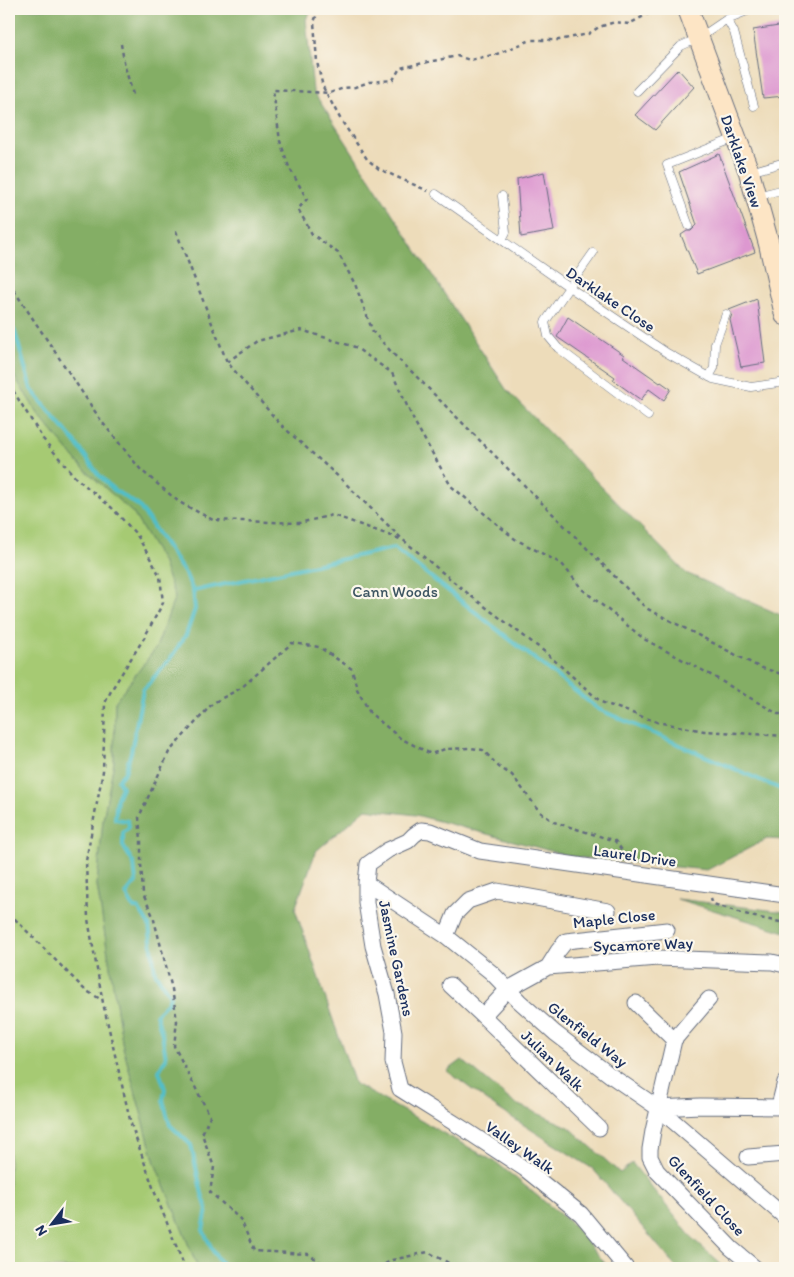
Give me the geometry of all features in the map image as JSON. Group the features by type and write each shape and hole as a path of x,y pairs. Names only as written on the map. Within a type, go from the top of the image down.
{"street":[{"name":"Darklake View","path":"688,9 748,172 769,244 781,275 785,316"},
{"name":"Laurel Drive","path":"421,830 430,830 480,851 785,895"},
{"name":"Jasmine Gardens","path":"393,1062 394,1032 387,994 373,946 366,902 368,864 388,850 408,841 421,830"},
{"name":"Glenfield Way","path":"366,883 446,936 492,973 519,1001 555,1033 610,1075 658,1108 785,1217"},
{"path":"446,936 455,914 468,901 497,891 608,911"},
{"name":"Maple Close","path":"548,968 566,941 667,930"},
{"name":"Sycamore Way","path":"508,990 548,968 657,958 772,962 785,965"},
{"name":"Julian Walk","path":"450,985 599,1128"},
{"path":"483,1016 508,990"},
{"path":"636,1003 674,1040 709,999"},
{"name":"Glenfield Close","path":"674,1040 653,1132 650,1157 657,1171 731,1248 755,1268"},
{"name":"Valley Walk","path":"393,1062 400,1089 467,1131 539,1180 581,1214 626,1268"},
{"path":"658,1108 700,1106 782,1107 785,1082"},
{"path":"748,1157 785,1154"}],"lane":[{"path":"637,91 681,46 698,38 728,19 752,9"},
{"path":"728,19 734,32 754,106"},
{"path":"689,226 667,165 735,138"},
{"path":"748,172 785,162"},
{"path":"755,197 785,189"},
{"name":"Darklake Close","path":"436,194 667,353 713,379 751,387 785,382"},
{"path":"502,196 506,232 502,240"},
{"path":"593,253 546,322 548,336 558,348 648,416"},
{"path":"708,376 714,368 715,344 726,314"}],"path":[{"path":"319,9 314,22 317,62 322,87 341,120 367,159 379,169 436,194"},
{"path":"657,9 629,24 615,22 600,27 588,34 559,40 531,40 497,54 470,60 456,56 400,68 393,80 369,82 330,93 273,90 280,141 289,167 307,199 298,209 312,234 338,254 355,284 373,332 397,358 646,608 759,667 785,675"},
{"path":"121,44 134,98"},
{"path":"9,229 11,254 9,267"},
{"path":"176,231 227,362 280,424 342,480 402,540 471,596 545,652 602,702 657,722 704,731 785,736"},
{"path":"9,284 102,422 140,470 179,502 212,520 299,523 333,515 402,540"},
{"path":"227,362 257,341 301,330 356,347 392,373 414,420 451,486 515,539 562,564 582,589 644,639 778,714 785,714"},
{"path":"9,384 43,439 75,477 112,508 137,535 160,576 163,603 105,703 103,771 86,861 88,919 102,1000 131,1124 184,1263 184,1268"},
{"path":"329,1268 308,1254 254,1251 241,1220 210,1192 214,1167 202,1134 210,1116 174,1046 177,1021 172,989 153,916 143,894 139,817 169,752 213,703 241,688 292,643 319,647 352,669 357,689 370,713 400,738 431,754 445,748 483,750 499,767 512,775 540,812 554,822 615,841 639,874"},
{"path":"704,883 713,904 755,917 785,923"},
{"path":"9,913 85,990 102,1000"},
{"path":"378,1268 392,1260 428,1252 458,1268"}],"green space":[{"name":"Cann Woods","path":"9,9 313,9 306,19 313,91 506,389 686,573 785,617 785,840 767,839 707,870 573,857 416,815 366,809 316,851 295,909 355,1084 497,1163 572,1224 609,1268 198,1268 155,1163 123,1047 97,885 103,820 114,762 115,702 156,648 175,597 162,561 133,513 81,466 39,415 9,368"},
{"path":"9,368 39,415 81,466 133,513 162,561 175,597 156,648 115,702 114,762 103,820 97,885 123,1047 155,1163 198,1268 9,1268"},
{"path":"677,899 785,912 785,932"},
{"path":"462,1060 514,1103 569,1127 620,1173 632,1163 692,1238 725,1268 677,1268 593,1169 497,1108 447,1071"}],"building":[{"path":"785,25 785,96 763,98 753,30"},
{"path":"678,69 694,87 655,130 635,115"},
{"path":"719,154 755,252 697,274 681,235 691,231 697,225 679,172"},
{"path":"544,172 554,231 521,237 517,179"},
{"path":"757,299 765,363 741,367 730,320 732,314 729,310"},
{"path":"568,317 671,389 664,400 649,389 641,400 613,380 615,377 557,337"}],"waterway":[{"path":"9,322 15,332 31,389 75,442 98,474 114,490 139,506 186,575 193,591 195,609 186,635 170,659 143,690 131,752 125,772 118,780 122,787 117,798 115,819 128,821 129,827 123,833 123,846 134,864 136,882 126,894 134,908 138,908 149,925 155,972 170,996 168,1002 156,1014 166,1058 159,1071 165,1089 163,1100 170,1125 191,1145 207,1209 203,1230 214,1253 225,1268"},
{"path":"193,591 394,548 598,709 785,791"}]}
